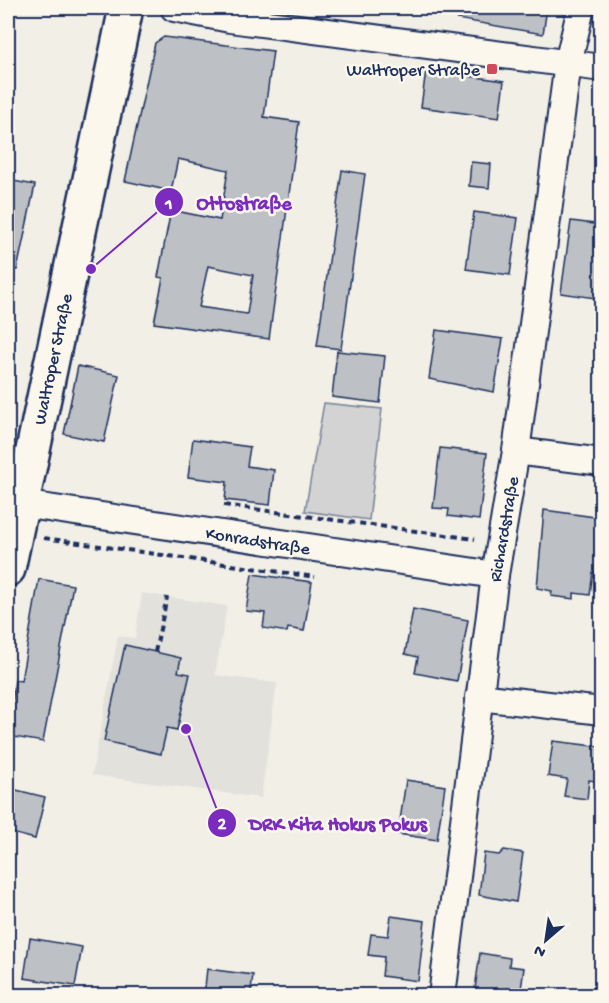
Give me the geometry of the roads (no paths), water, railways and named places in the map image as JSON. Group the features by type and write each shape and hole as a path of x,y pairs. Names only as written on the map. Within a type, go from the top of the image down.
{"main road":[{"name":"Waltroper Straße","path":"8,569 14,503 126,8"}],"street":[{"path":"174,8 230,19 602,68"},
{"name":"Richardstraße","path":"442,996 495,575 516,451 568,63 581,8"},
{"path":"516,451 602,462"},
{"name":"Konradstraße","path":"14,503 495,575"},
{"path":"479,697 602,711"}],"place":[{"name":"Waltroper Straße","path":"492,69"},
{"name":"Ottostraße","path":"91,269"},
{"name":"DRK Kita Hokus Pokus","path":"186,729"}]}
